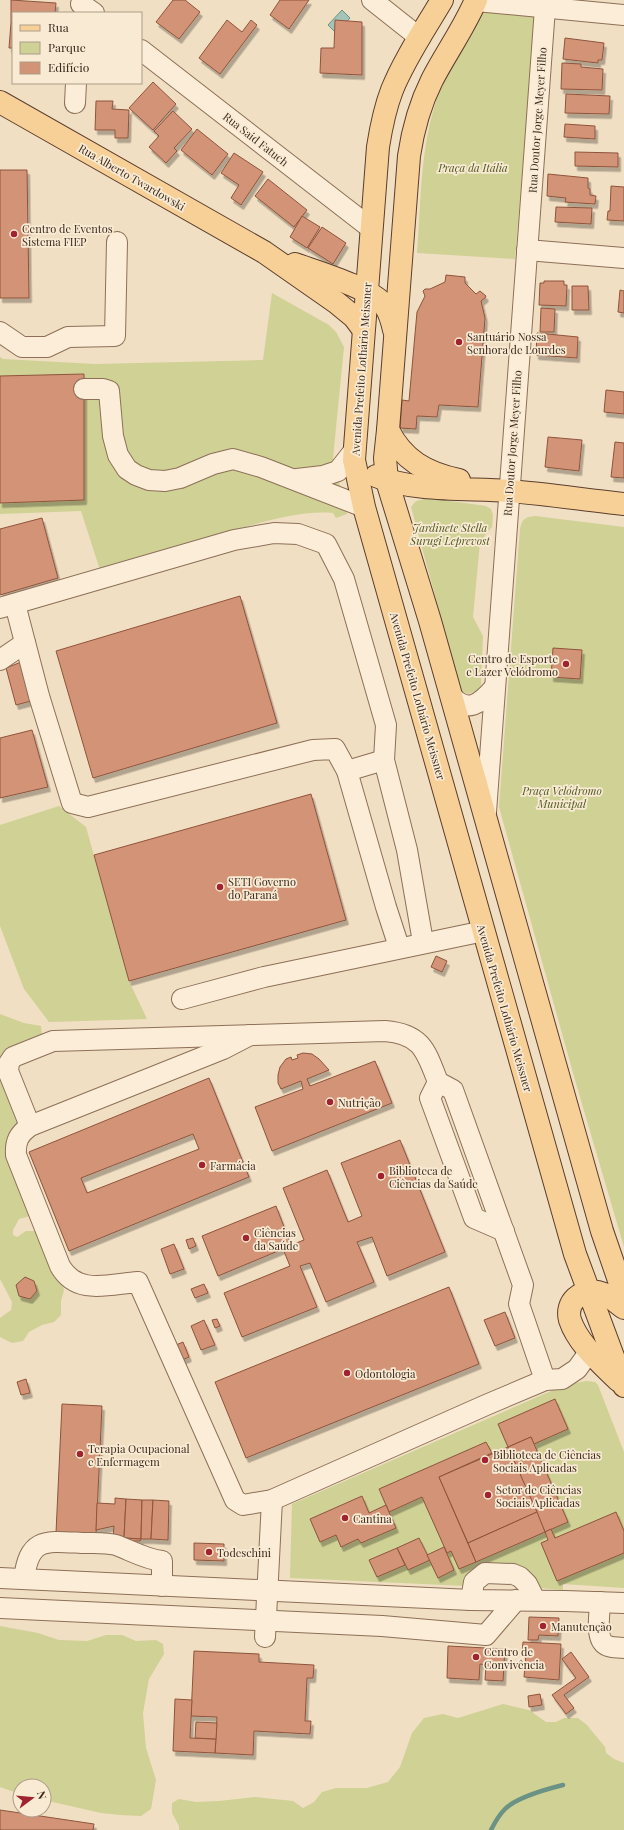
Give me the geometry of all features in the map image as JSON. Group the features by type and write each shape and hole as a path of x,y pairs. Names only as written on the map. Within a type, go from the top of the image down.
{"main road":[{"name":"Avenida Prefeito Lothário Meissner","path":"442,0 399,75 387,106 378,147 353,452 356,477 575,1254 624,1386"},
{"path":"476,1 432,81 417,118 412,137 409,156 388,430 386,458 387,481 430,621 602,1231 624,1295"},
{"name":"Rua Alberto Twardowski","path":"0,102 264,252 346,310 364,329"},
{"name":"Rua Alberto Twardowski","path":"264,252 378,298 385,306 390,316 395,334"},
{"path":"388,430 393,442 402,453 422,467 445,477 509,491"},
{"path":"353,452 364,467 375,476 387,481 406,485 509,491 624,504"},
{"path":"399,630 430,621"},
{"path":"491,957 522,949"},
{"path":"624,1308 611,1297 599,1292 588,1292 578,1296 570,1305 570,1319 574,1331 586,1346 624,1386"}],"street":[{"path":"372,0 420,38"},
{"path":"476,1 624,15"},
{"name":"Rua Doutor Jorge Meyer Filho","path":"485,818 545,8"},
{"name":"Rua Said Fatuch","path":"142,51 372,229"},
{"path":"75,103 76,84"},
{"path":"0,332 22,346 30,347 47,347 68,337 115,336 117,242"},
{"path":"527,250 624,258"},
{"path":"84,390 103,389 109,391 113,436 118,455 127,469 136,475 149,480 165,482 180,478 213,464 233,459 261,467 291,480 364,507"},
{"path":"291,480 323,476 338,472 353,452"},
{"path":"399,947 347,771 335,749 313,750 88,807 72,804 39,696 25,643 7,606 234,540 274,533 298,534 326,544 344,579 386,725 384,760 411,874 422,942"},
{"path":"0,660 25,643"},
{"path":"450,695 456,701 464,705 474,705 484,700 494,688"},
{"path":"347,771 384,760"},
{"path":"379,882 411,874"},
{"path":"182,1000 264,977 422,942 484,931"},
{"path":"30,1126 8,1071 8,1062 13,1057 53,1040 157,1036 385,1031 401,1032 417,1041 428,1054 438,1082 453,1090 523,1285 519,1304 545,1380"},
{"path":"250,1035 223,1049 30,1126 21,1133 15,1144 16,1155 60,1266 65,1275 73,1282 84,1286 138,1282 235,1500 243,1505 272,1500 545,1380 557,1368 570,1360 586,1346"},
{"path":"265,1629 272,1500"},
{"path":"24,1580 26,1563 32,1551 41,1544 53,1541 114,1544 149,1560 162,1561 162,1586"},
{"path":"0,1608 265,1629 382,1626 486,1635 526,1600 527,1584 520,1577 513,1574 485,1573 474,1582 471,1600"},
{"path":"0,1578 471,1600 624,1603"},
{"path":"600,1602 601,1640 610,1647 624,1648"}],"green space":[{"name":"Praça da Itália","path":"483,10 535,16 515,259 417,253 422,180 429,126 443,83"},
{"path":"272,293 329,325 336,332 344,347 333,458 347,514 336,518 333,513 307,513 294,515 256,524 100,570 81,511 0,514 0,357 3,359 95,364 263,360"},
{"name":"Jardinete Stella Surugi Leprevost","path":"429,498 486,506 491,509 493,515 492,527 480,542 473,617 483,636 481,685 477,691 468,694 463,692 460,688 411,507 416,501"},
{"name":"Praça Velódromo Municipal","path":"535,516 624,527 624,1247 575,1080 499,807 520,529 524,519"},
{"path":"59,806 86,827 129,981 147,1019 49,1022 24,989 0,926 0,825"},
{"path":"0,1014 24,1023 41,1026 42,1035 15,1047 8,1098 18,1123 16,1138 30,1216 19,1219 13,1230 13,1235 17,1237 26,1231 36,1231 62,1281 64,1290 61,1301 61,1315 54,1322 42,1325 29,1332 23,1341 12,1343 0,1337 0,1318 11,1310 12,1302 0,1279"},
{"path":"586,1381 595,1382 598,1385 624,1452 624,1588 563,1584 563,1590 540,1588 526,1575 467,1586 290,1578 292,1504 565,1385"},
{"path":"0,1626 38,1633 59,1640 87,1641 106,1635 122,1635 136,1641 156,1640 163,1644 164,1654 149,1679 143,1713 146,1748 156,1780 151,1809 141,1816 120,1815 101,1813 52,1802 52,1778 12,1778 12,1791 0,1787"},
{"path":"503,1704 529,1710 546,1722 556,1722 564,1718 578,1718 587,1725 605,1747 606,1753 614,1759 624,1763 624,1830 179,1830 179,1826 172,1813 172,1803 179,1799 196,1802 255,1797 293,1801 303,1808 314,1802 322,1792 336,1788 367,1788 388,1782 400,1767 412,1733 424,1718 443,1714 458,1718"}],"shaded area":[{"path":"342,10 350,18 336,33 328,25"}],"building":[{"path":"11,0 56,3 55,12 12,12 11,23"},
{"path":"173,0 185,0 200,12 179,39 156,22"},
{"path":"280,0 309,0 289,29 270,15"},
{"path":"227,20 242,32 251,20 257,25 220,74 199,58"},
{"path":"335,20 362,22 362,75 320,73 321,48 334,48"},
{"path":"11,23 12,23 12,48 9,48"},
{"path":"565,38 604,43 602,60 598,60 598,63 563,59"},
{"path":"562,63 581,64 581,67 603,69 602,90 561,89"},
{"path":"153,82 176,104 153,130 129,108"},
{"path":"566,94 610,96 609,114 565,113"},
{"path":"96,101 113,101 112,109 129,110 128,138 115,138 115,130 95,130"},
{"path":"173,111 192,129 174,148 177,151 166,163 149,147 159,136 154,131"},
{"path":"565,124 595,126 595,139 564,137"},
{"path":"197,129 228,154 212,175 181,150"},
{"path":"575,152 618,153 618,167 575,166"},
{"path":"234,153 263,172 241,205 231,198 239,185 221,173"},
{"name":"Centro de Eventos Sistema FIEP","path":"0,170 27,170 29,298 0,298"},
{"path":"548,174 588,178 590,195 596,196 595,204 565,202 566,198 547,196"},
{"path":"268,179 307,210 294,227 255,196"},
{"path":"611,186 624,187 624,221 607,220 608,211 610,211"},
{"path":"556,207 592,208 591,224 555,222"},
{"path":"302,216 320,227 307,248 290,237"},
{"path":"322,227 346,243 333,264 308,248"},
{"name":"Santuário Nossa Senhora de Lourdes","path":"446,275 465,277 465,283 476,294 480,291 486,296 481,301 485,318 478,407 439,405 437,417 417,416 416,429 400,428 402,400 409,401 417,312 425,296 423,291 445,282"},
{"path":"544,281 564,281 564,285 567,285 566,306 539,305 540,283 544,283"},
{"path":"572,286 588,286 589,310 572,310"},
{"path":"620,290 624,291 624,313 618,312"},
{"path":"541,308 555,309 554,332 540,332"},
{"path":"537,333 578,337 577,358 536,355"},
{"path":"84,374 84,500 0,503 0,376"},
{"path":"606,390 624,392 624,414 604,412"},
{"path":"548,437 582,440 579,471 545,467"},
{"path":"615,442 624,443 624,478 611,477"},
{"path":"42,518 58,578 0,595 0,529"},
{"path":"240,596 277,723 93,778 56,651"},
{"name":"Centro de Esporte e Lazer Velódromo","path":"553,648 582,650 580,679 551,677"},
{"path":"21,662 31,701 16,705 6,668"},
{"path":"32,730 48,787 0,798 0,738"},
{"name":"SETI Governo do Paraná","path":"311,794 346,920 129,981 94,855"},
{"path":"436,956 447,961 442,972 431,967"},
{"name":"Nutrição","path":"303,1053 312,1054 329,1070 307,1079 310,1086 375,1061 392,1103 272,1151 255,1107 303,1089 301,1081 281,1089 278,1083 278,1075 280,1067 286,1059 291,1057 292,1060 298,1058 297,1055"},
{"name":"Farmácia","path":"209,1078 249,1177 69,1251 29,1152","holes":["193,1134 199,1149 87,1193 81,1178"]},
{"name":"Ciências da Saúde","path":"400,1140 445,1252 387,1276 372,1237 357,1242 374,1282 326,1302 310,1263 300,1266 317,1307 242,1337 224,1293 290,1266 283,1249 218,1276 202,1236 276,1206 291,1245 304,1240 283,1188 327,1170 348,1222 362,1216 341,1163"},
{"path":"193,1238 196,1246 189,1249 186,1240"},
{"path":"174,1244 184,1269 170,1274 161,1249"},
{"path":"25,1277 34,1281 37,1291 30,1299 19,1296 16,1285"},
{"path":"204,1284 208,1293 195,1298 191,1289"},
{"name":"Odontologia","path":"449,1287 479,1364 246,1458 215,1382"},
{"path":"505,1312 515,1338 495,1346 484,1320"},
{"path":"217,1319 220,1326 215,1328 212,1320"},
{"path":"204,1320 215,1345 201,1350 191,1326"},
{"path":"183,1342 189,1357 182,1360 176,1345"},
{"path":"26,1379 30,1393 21,1395 17,1382"},
{"path":"555,1399 568,1429 534,1444 531,1437 508,1447 498,1424"},
{"name":"Terapia Ocupacional e Enfermagem","path":"62,1404 102,1406 96,1535 56,1533"},
{"path":"531,1437 568,1522 545,1532 508,1447"},
{"path":"486,1442 492,1453 439,1477 476,1562 459,1569 451,1551 447,1553 422,1497 389,1512 379,1489"},
{"name":"Setor de Ciências Sociais Aplicadas","path":"508,1447 537,1512 468,1543 439,1477"},
{"path":"362,1496 369,1513 386,1505 396,1528 361,1543 358,1539 341,1547 336,1535 320,1542 310,1519"},
{"path":"115,1498 126,1499 124,1538 113,1538 114,1526 96,1530 97,1503 115,1504"},
{"path":"126,1499 142,1500 141,1539 124,1538"},
{"path":"142,1500 153,1500 151,1539 141,1539"},
{"path":"153,1500 169,1501 168,1540 151,1539"},
{"path":"537,1512 545,1532 476,1562 468,1543"},
{"path":"616,1512 624,1531 624,1553 557,1581 541,1543 548,1540 545,1532 551,1529 555,1538"},
{"path":"124,1538 141,1539 140,1541 124,1541"},
{"path":"419,1538 430,1560 408,1570 397,1548"},
{"name":"Todeschini","path":"194,1543 224,1544 224,1561 194,1560"},
{"path":"444,1547 454,1570 438,1578 427,1555"},
{"path":"397,1548 405,1565 377,1577 369,1560"},
{"name":"Manutenção","path":"529,1617 559,1618 558,1636 539,1635 538,1640 528,1640"},
{"path":"523,1642 561,1644 559,1680 524,1677 526,1653 522,1653"},
{"name":"Centro de Convivência","path":"448,1646 505,1649 503,1681 485,1680 486,1665 480,1664 479,1680 447,1678"},
{"path":"194,1651 259,1654 259,1662 314,1665 313,1678 307,1678 305,1721 311,1721 310,1734 254,1731 253,1755 215,1753 217,1717 191,1716"},
{"path":"571,1652 589,1677 564,1695 574,1708 566,1714 552,1695 576,1678 562,1659"},
{"path":"540,1694 542,1705 529,1707 528,1696"},
{"path":"175,1699 192,1700 190,1738 216,1739 215,1753 173,1751"},
{"path":"196,1722 217,1723 216,1739 195,1738"},
{"path":"0,1810 12,1812 12,1818 52,1818 94,1824 93,1830 0,1830"}],"waterway":[{"path":"491,1830 501,1814 510,1805 532,1794 563,1785"}],"place":[{"name":"Centro de Eventos Sistema FIEP","path":"14,234"},
{"name":"Santuário Nossa Senhora de Lourdes","path":"459,342"},
{"name":"Centro de Esporte e Lazer Velódromo","path":"566,664"},
{"name":"SETI Governo do Paraná","path":"220,887"},
{"name":"Nutrição","path":"330,1102"},
{"name":"Farmácia","path":"202,1165"},
{"name":"Biblioteca de Ciências da Saúde","path":"381,1176"},
{"name":"Ciências da Saúde","path":"246,1238"},
{"name":"Odontologia","path":"347,1373"},
{"name":"Terapia Ocupacional e Enfermagem","path":"80,1454"},
{"name":"Biblioteca de Ciências Sociais Aplicadas","path":"485,1460"},
{"name":"Setor de Ciências Sociais Aplicadas","path":"488,1495"},
{"name":"Cantina","path":"345,1518"},
{"name":"Todeschini","path":"209,1552"},
{"name":"Manutenção","path":"543,1626"},
{"name":"Centro de Convivência","path":"476,1657"}]}
